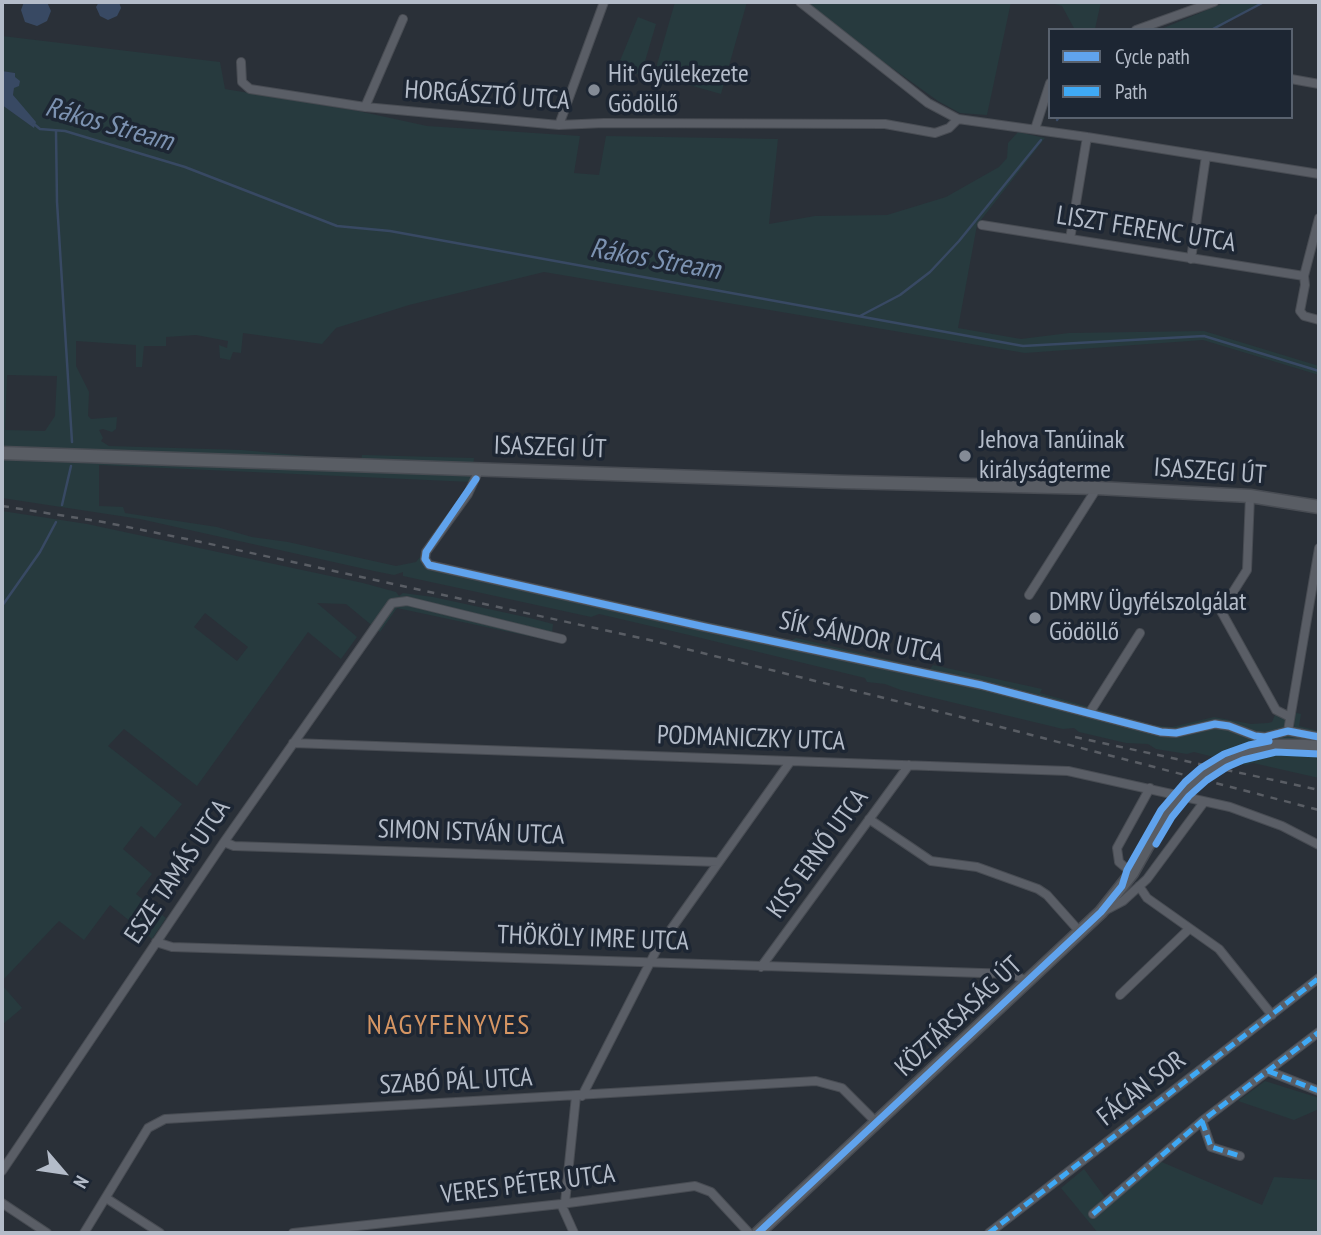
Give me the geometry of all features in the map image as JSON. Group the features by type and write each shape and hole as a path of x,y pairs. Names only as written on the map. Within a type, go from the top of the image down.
{"main road":[{"name":"ISASZEGI ÚT","path":"2,453 1097,488 1250,496 1319,507"},
{"name":"KÖZTÁRSASÁG ÚT","path":"758,1233 1101,912 1132,873 1166,813 1192,783 1226,760 1247,752 1272,746 1319,747"}],"street":[{"path":"559,125 604,2"},
{"path":"800,2 928,103 958,119 1319,174"},
{"path":"1150,28 1214,2"},
{"path":"365,107 402,19"},
{"name":"HORGÁSZTÓ UTCA","path":"241,62 242,82 247,88 365,107 559,125 885,124 935,132 949,128 958,119"},
{"path":"1309,82 1319,77"},
{"path":"1293,79 1319,84"},
{"path":"1035,129 1048,89"},
{"path":"1070,239 1087,137"},
{"path":"1192,259 1206,156"},
{"path":"1319,218 1315,250 1304,276 1300,313 1319,320"},
{"name":"LISZT FERENC UTCA","path":"982,225 1304,276"},
{"name":"SÍK SÁNDOR UTCA","path":"480,468 468,494 426,552 425,561 431,566 705,627 849,655 1090,712 1170,734 1215,724 1229,726 1255,736 1265,737 1288,731 1319,737"},
{"path":"1029,595 1097,488"},
{"path":"1250,496 1247,570 1221,611 1272,704 1278,713 1290,717"},
{"path":"1288,731 1319,548"},
{"name":"ESZE TAMÁS UTCA","path":"2,1171 224,842 390,605 396,601 407,601 562,639"},
{"path":"1090,712 1140,633"},
{"name":"PODMANICZKY UTCA","path":"293,743 1056,770 1230,807 1293,831 1319,845"},
{"path":"574,1233 563,1203 579,1096 657,949 790,762"},
{"name":"KISS ERNŐ UTCA","path":"761,967 909,765"},
{"path":"1132,873 1121,864 1116,852 1150,788"},
{"name":"KÖZTÁRSASÁG ÚT","path":"1101,912 1117,906 1139,886 1204,802"},
{"path":"869,820 931,861 971,865 1038,889 1047,895 1080,932"},
{"name":"SIMON ISTVÁN UTCA","path":"224,842 234,846 718,862"},
{"path":"1139,886 1147,898 1226,956 1272,1015"},
{"path":"1120,995 1189,929"},
{"name":"THÖKÖLY IMRE UTCA","path":"156,942 172,947 1013,974 1028,982"},
{"name":"FÁCÁN SOR","path":"989,1233 1319,978"},
{"path":"1093,1214 1202,1121 1319,1032"},
{"path":"1268,1071 1319,1091"},
{"name":"SZABÓ PÁL UTCA","path":"84,1233 148,1128 164,1119 816,1081 842,1088 876,1122"},
{"path":"1202,1121 1211,1147 1240,1156"},
{"name":"VERES PÉTER UTCA","path":"293,1233 685,1187 701,1187 716,1197 749,1233"},
{"path":"106,1198 160,1233"},
{"path":"2,1203 47,1233"}],"green space":[{"path":"675,2 747,2 721,94 654,75"},
{"path":"807,2 1011,2 987,115 960,113 938,101 849,37"},
{"path":"1047,2 1101,2 1095,28 1074,28 1062,6"},
{"path":"1226,2 1262,2 1218,28 1164,28"},
{"path":"638,17 656,24 641,75 617,68"},
{"path":"2,36 220,62 225,89 358,111 427,126 580,136 574,173 599,175 606,136 778,139 769,224 815,216 887,215 946,197 999,167 1007,158 1008,143 1018,132 1045,138 977,225 958,328 1021,339 1069,333 1204,331 1319,366 1319,375 1203,340 1025,353 544,272 409,305 336,328 322,344 243,333 241,353 233,352 230,360 220,358 219,345 227,348 228,341 196,335 166,337 166,346 144,346 142,367 136,367 136,345 76,341 76,366 89,392 88,416 91,419 117,417 116,429 112,432 99,430 103,438 101,441 109,446 242,450 361,461 362,455 474,458 471,482 99,465 99,506 123,507 125,513 217,527 252,537 288,542 396,566 416,562 420,557 437,564 792,640 796,638 930,669 933,665 1042,689 1040,693 1153,725 1172,727 1214,717 1251,724 1268,723 1272,722 1275,715 1271,707 1301,714 1299,726 1319,731 1319,778 1253,763 1246,765 1194,752 1187,754 1156,749 1148,744 1126,743 1079,732 1074,728 1063,729 885,684 867,682 865,678 689,635 599,614 591,617 403,576 403,572 394,575 140,519 2,498 2,105 33,127 13,95 15,73 2,71","holes":["7,375 57,376 55,416 45,431 5,430"]},
{"path":"2,511 87,524 363,583 396,592 399,596 403,593 433,597 530,618 553,624 552,634 564,638 561,643 397,608 380,632 346,604 317,603 357,637 341,659 308,632 197,786 124,729 108,746 182,804 155,838 141,826 123,849 152,874 136,894 166,918 152,939 110,905 84,940 59,921 2,981","holes":["205,613 248,647 237,661 194,627"]},
{"path":"2,985 22,1008 2,1025"},
{"path":"1265,1081 1319,1098 1319,1109 1294,1120 1238,1101"},
{"path":"1157,1160 1262,1205 1274,1177 1319,1180 1319,1233 1098,1233 1061,1188 1084,1169 1109,1203"}],"water":[{"path":"24,2 47,2 51,11 47,21 37,26 25,22 21,10"},
{"path":"99,2 119,2 121,8 117,16 108,20 100,16 96,7"},
{"path":"2,71 15,73 15,77 20,81 19,86 14,88 13,95 36,122 34,128 2,105"}],"waterway":[{"path":"1215,28 1264,2"},
{"name":"Rákos Stream","path":"34,124 40,129 65,131 185,167 337,226 390,231 1023,346 1204,336 1319,371"},
{"path":"56,131 57,202 72,442"},
{"path":"860,316 900,295 930,272 959,241 1041,140"},
{"path":"62,505 71,466"},
{"path":"2,606 40,552 56,522"}],"railway":[{"path":"2,506 103,522 201,542 654,641 1319,810"},
{"path":"1075,737 1319,790"}],"marked path":[{"path":"989,1233 1319,978"},
{"path":"1093,1214 1202,1121 1319,1032"},
{"path":"1268,1071 1319,1091"},
{"path":"1202,1121 1211,1147 1240,1156"}],"cycle path":[{"path":"476,479 426,552 425,559 429,565 981,685 1161,732 1176,733 1215,724 1229,726 1255,736 1265,737 1288,731 1319,737"},
{"path":"758,1233 1101,912 1122,886 1127,870 1161,810 1185,782 1224,754 1269,741"},
{"path":"1156,844 1172,817 1189,796 1227,767 1276,752 1319,754"}],"place":[{"name":"Hit Gyülekezete Gödöllő","path":"594,90"},
{"name":"Jehova Tanúinak királyságterme","path":"965,456"},
{"name":"DMRV Ügyfélszolgálat Gödöllő","path":"1035,618"}],"district":[{"name":"NAGYFENYVES","path":"449,1026"}]}
